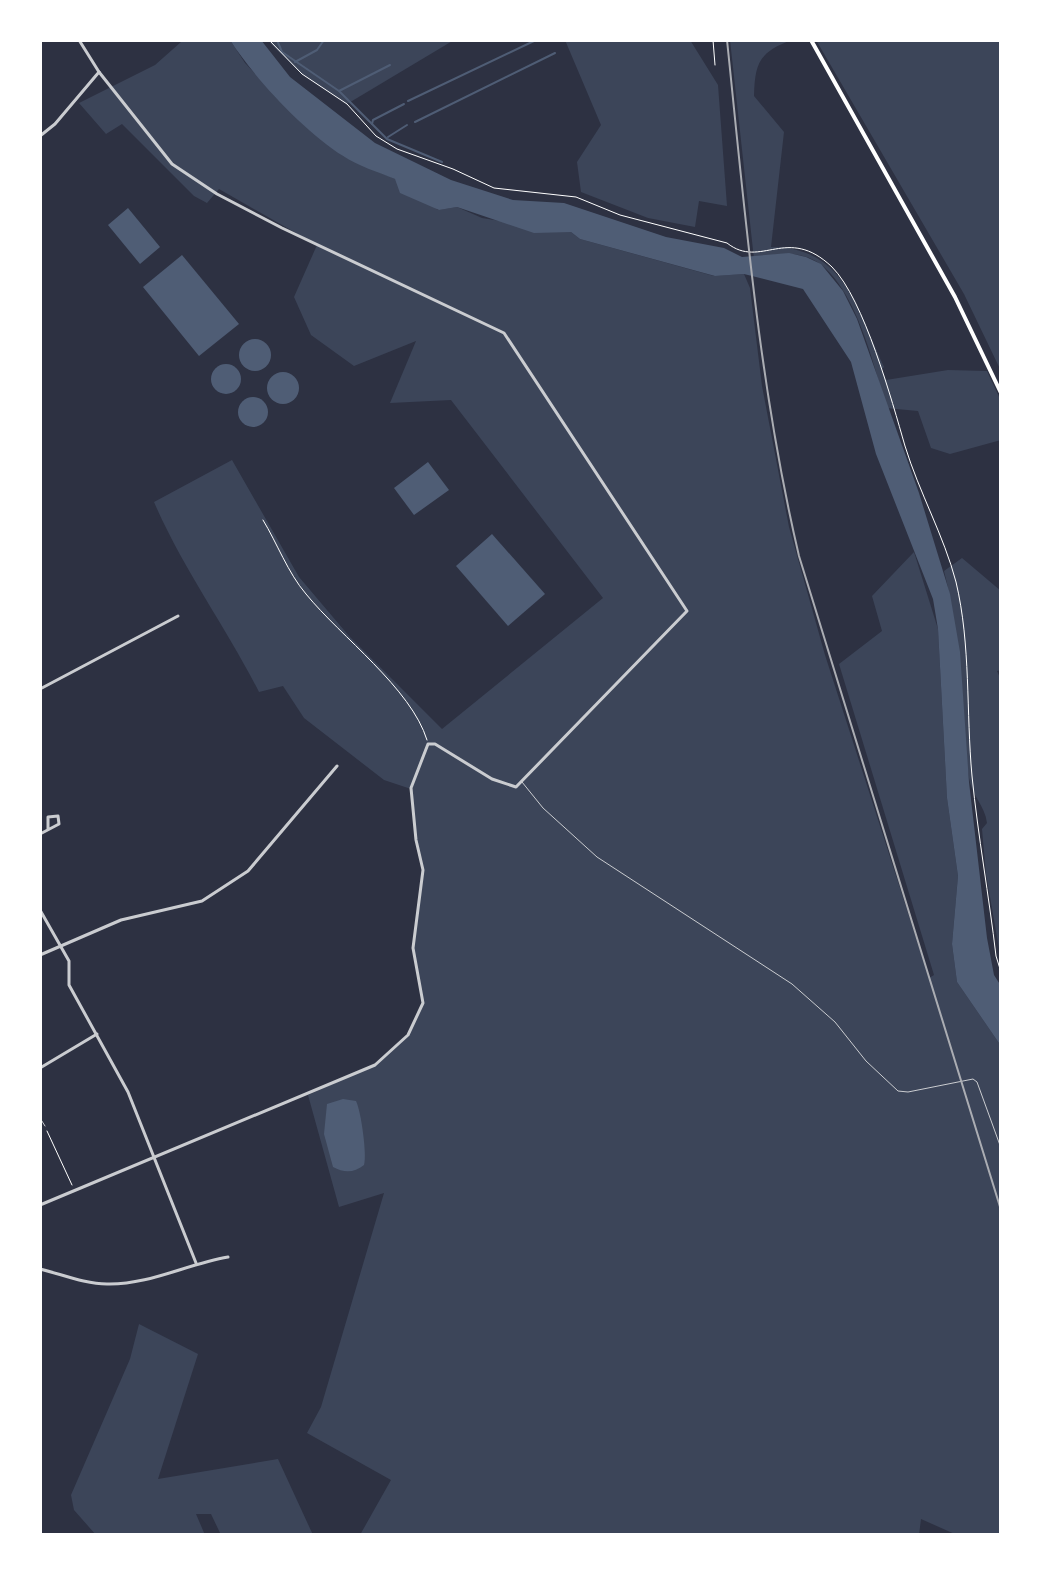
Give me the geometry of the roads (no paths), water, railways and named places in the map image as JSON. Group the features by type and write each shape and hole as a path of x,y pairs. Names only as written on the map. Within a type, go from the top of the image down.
{"main road":[{"path":"811,40 949,285 1001,393"}],"street":[{"path":"40,1205 375,1065 408,1035 423,1003 413,948 423,870 416,840 411,788 428,744 435,744 492,779 516,787 687,611 504,333 217,194 172,164 99,72 79,40"},
{"path":"40,136 55,124 99,72"},
{"path":"40,306 40,314"},
{"path":"40,689 178,616"},
{"path":"40,955 121,920 202,901 230,884 248,871 337,766"},
{"path":"40,834 48,829"},
{"path":"40,910 69,961 69,985 128,1092 196,1263"},
{"path":"40,1068 97,1034"},
{"path":"40,1269 105,1284 148,1281 196,1263 228,1257"}],"lane":[{"path":"522,782 543,808 597,857 792,984 835,1022 866,1061 898,1091 908,1092 973,1079 977,1082 1001,1148"},
{"path":"40,1118 45,1126"}],"waterway":[{"path":"277,40 282,52 339,91 387,139 442,162"},
{"path":"295,62 317,50 324,40"},
{"path":"408,101 536,40"},
{"path":"415,122 555,53"},
{"path":"339,91 390,65"},
{"path":"372,124 373,120 404,104"},
{"path":"388,137 407,125"},
{"path":"1001,921 1001,950"}],"railway":[{"path":"727,40 763,364 799,556 1001,1210"}]}
